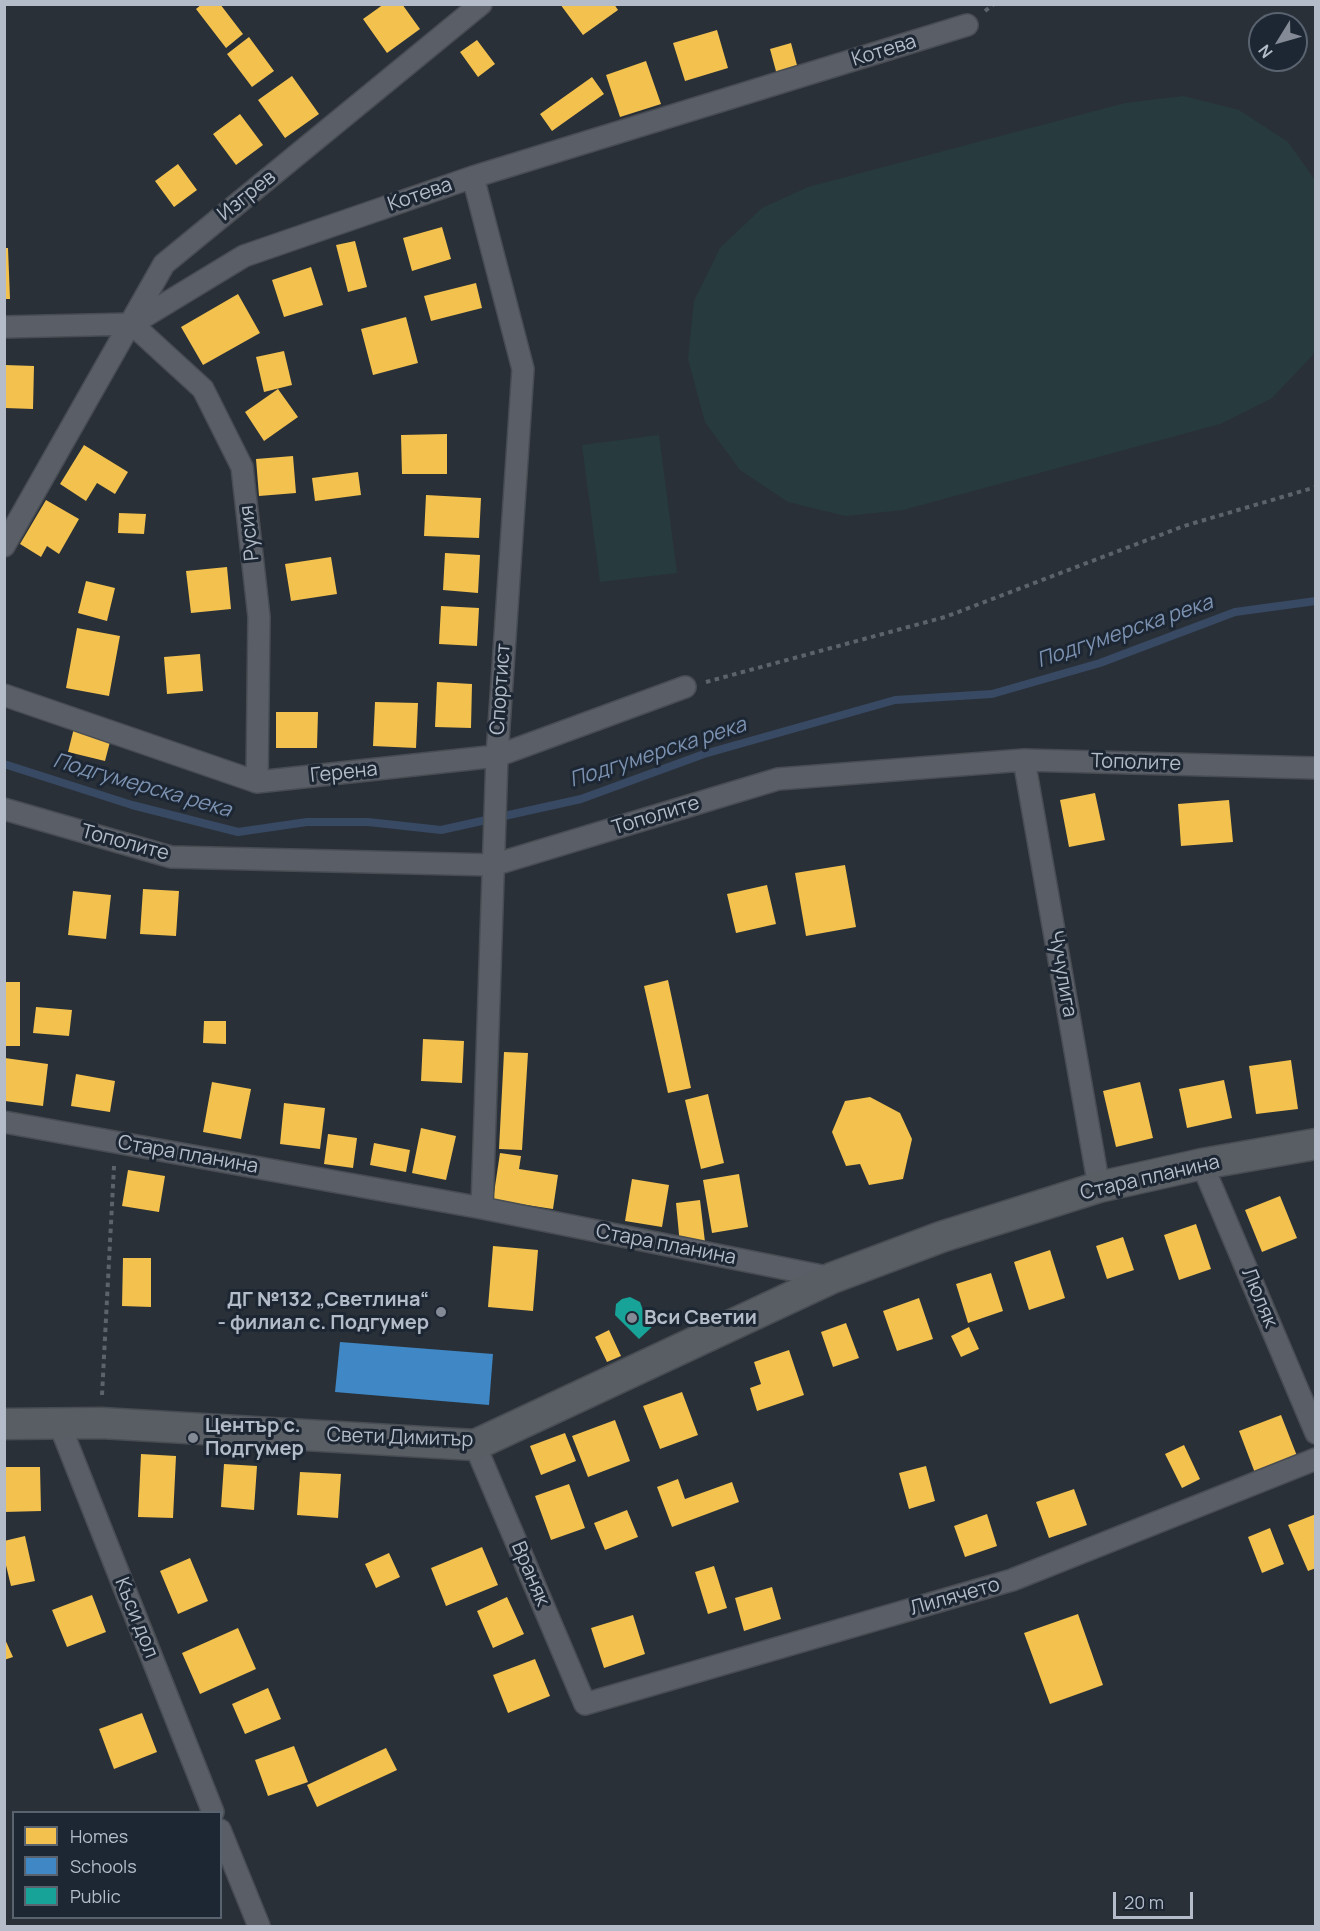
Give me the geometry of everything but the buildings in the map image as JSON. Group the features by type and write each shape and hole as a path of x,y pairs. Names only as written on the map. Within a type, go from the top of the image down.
{"street":[{"name":"Изгрев","path":"132,324 164,264 482,4"},
{"name":"Котева","path":"4,546 132,324 244,256 473,177 967,26"},
{"name":"Спортист","path":"473,177 523,369 497,756 482,1208"},
{"path":"4,327 132,324"},
{"name":"Русия","path":"132,324 203,389 242,467 259,617 257,782"},
{"name":"Герена","path":"4,695 257,782 497,756 685,687"},
{"name":"Тополите","path":"4,809 171,857 493,865 778,779 1024,760 1316,768"},
{"name":"Чучулига","path":"1024,760 1099,1188"},
{"name":"Стара планина","path":"4,1122 482,1208 832,1278 941,1237 1099,1188 1202,1164 1316,1144"},
{"name":"Люляк","path":"1202,1164 1316,1433"},
{"name":"Свети Димитър","path":"4,1424 101,1423 475,1445 832,1278"},
{"name":"Къси дол","path":"59,1423 213,1811"},
{"name":"Враняк","path":"475,1445 585,1704"},
{"name":"Лилячето","path":"585,1704 1012,1580 1316,1459"},
{"path":"222,1835 259,1926"}],"path":[{"path":"685,687 945,617 1184,526 1316,487"},
{"path":"101,1423 115,1143"}],"green space":[{"path":"1183,96 1239,110 1288,142 1315,180 1315,348 1312,356 1272,398 1220,424 903,510 845,516 788,502 740,470 705,422 688,359 694,301 720,248 762,208 808,187 1125,103"},
{"path":"659,435 677,573 600,582 582,445"}],"waterway":[{"name":"Подгумерска река","path":"4,764 132,805 238,832 307,822 368,822 441,830 581,799 704,754 895,700 992,694 1100,663 1235,612 1316,601"}],"place":[{"name":"ДГ №132 „Светлина“ - филиал с. Подгумер","path":"441,1312"},
{"name":"Вси Светии","path":"632,1318"},
{"name":"Център с. Подгумер","path":"193,1438"}]}
